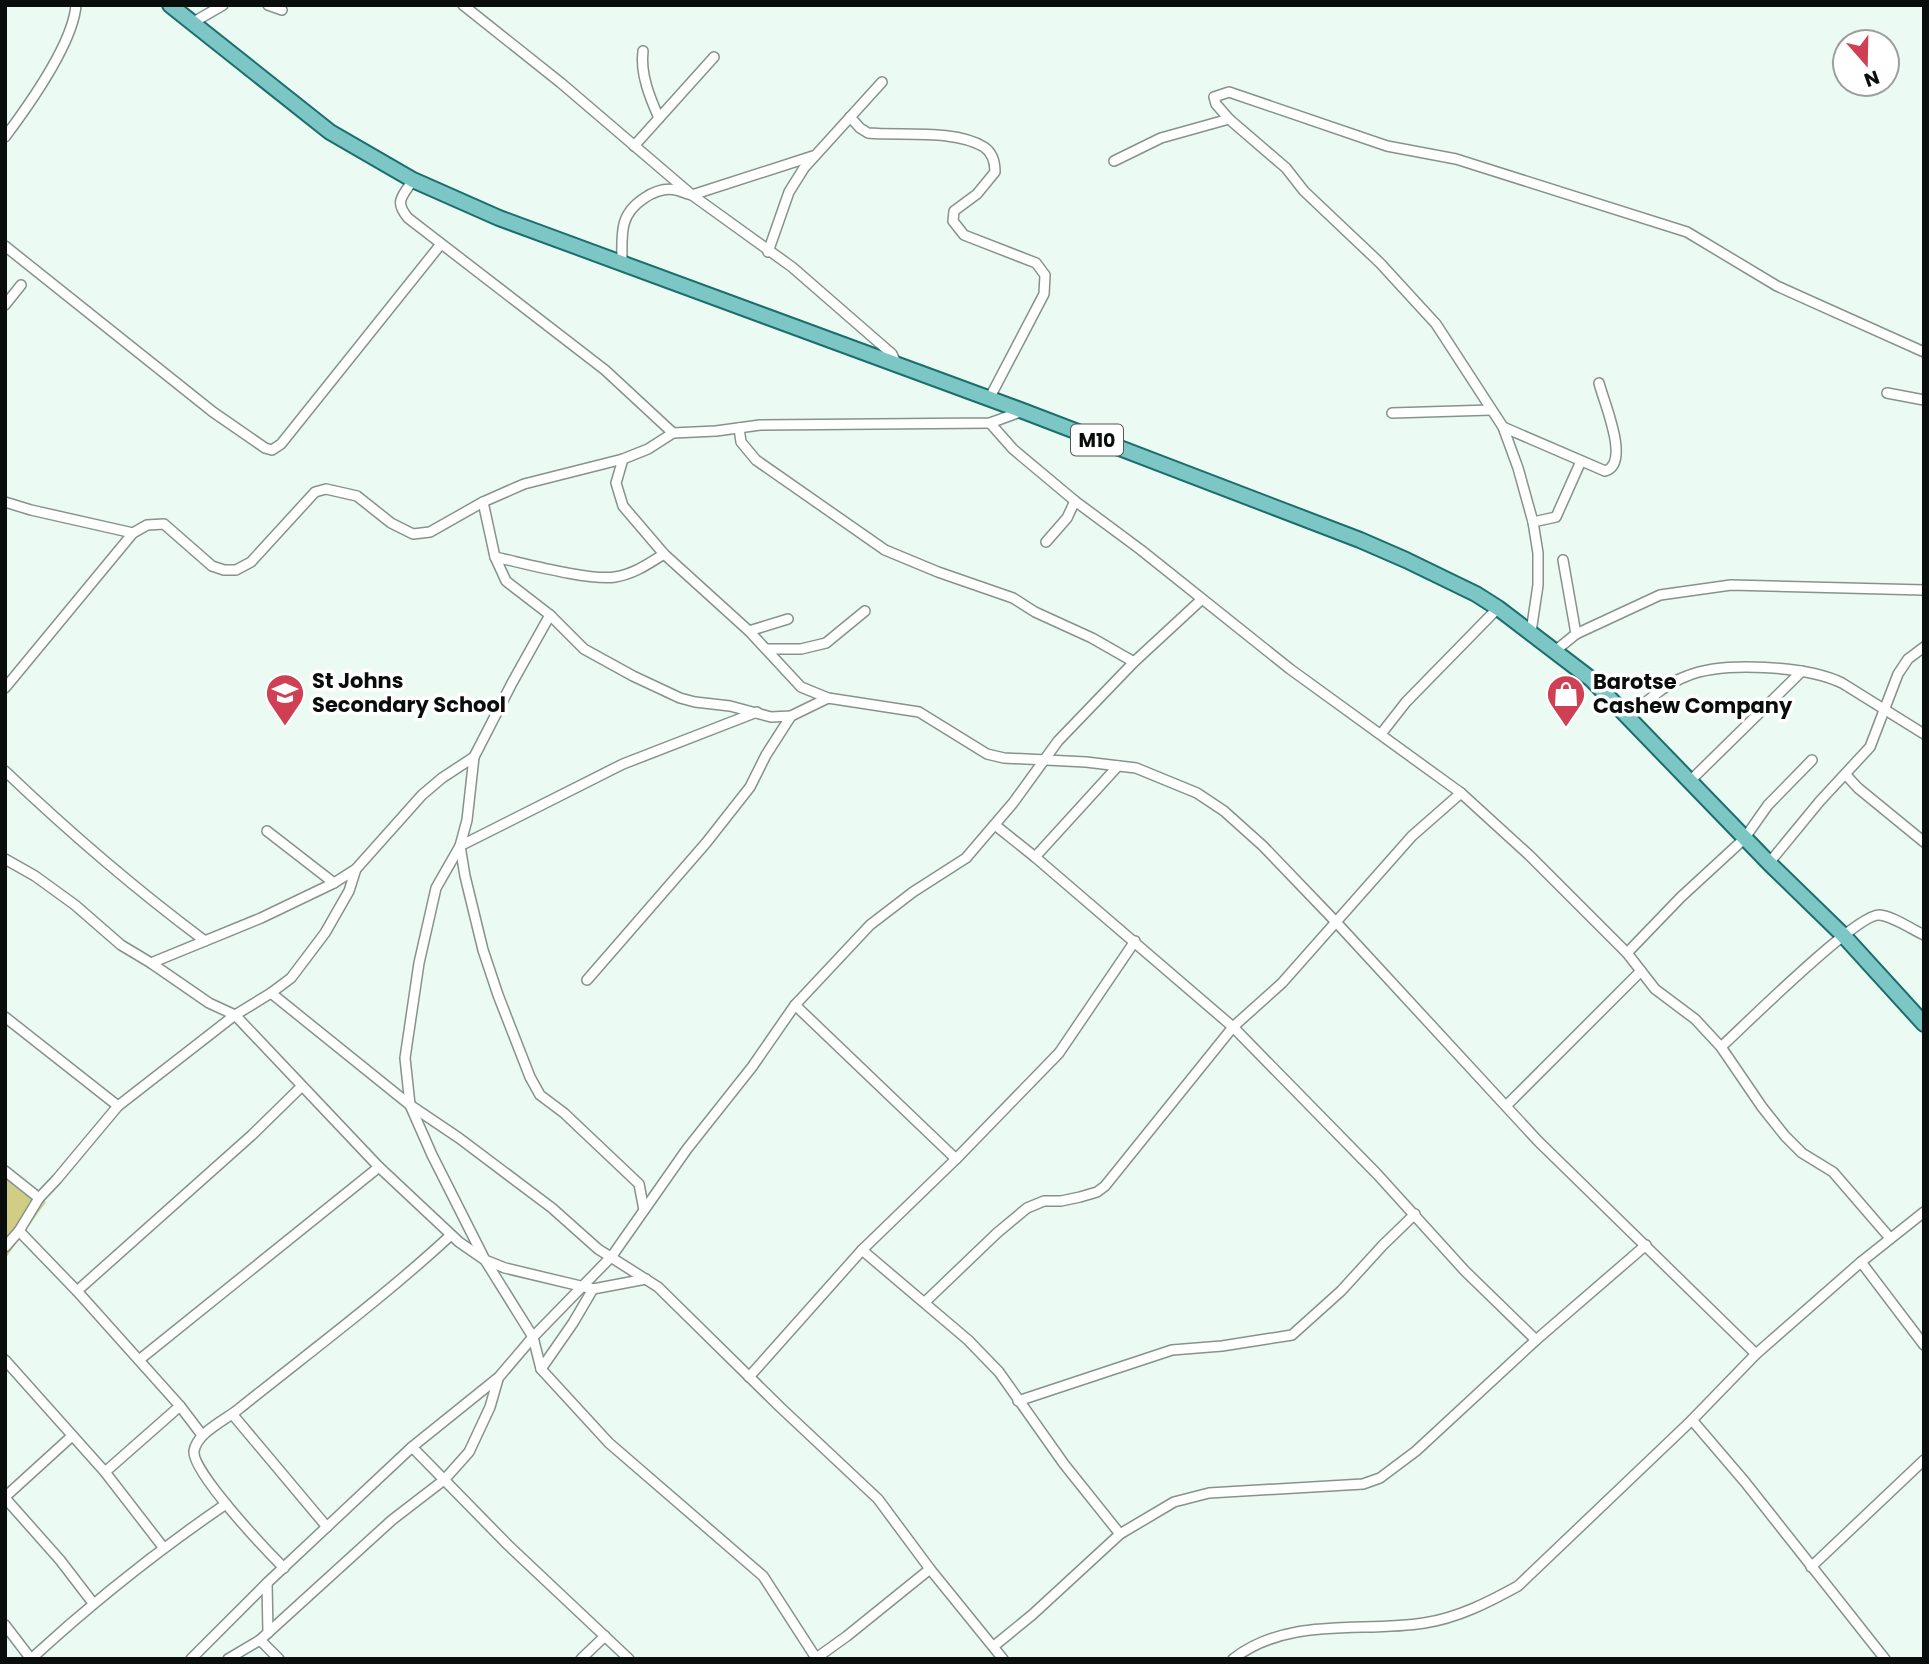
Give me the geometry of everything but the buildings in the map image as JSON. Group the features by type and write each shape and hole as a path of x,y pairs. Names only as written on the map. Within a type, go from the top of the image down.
{"main road":[{"name":"M10","path":"170,5 330,132 413,180 499,218 1023,411 1360,540 1406,559 1498,608 1591,679 1744,839 1843,935 1924,1024"}],"street":[{"path":"5,137 58,55 75,16 76,5"},
{"path":"192,23 223,5"},
{"path":"268,5 282,9"},
{"path":"463,5 561,83 692,195 792,267 892,354 897,365"},
{"path":"643,51 641,64 659,118"},
{"path":"634,146 714,57"},
{"path":"768,252 789,192 813,156 882,82"},
{"path":"1531,632 1538,585 1538,553 1533,522 1518,468 1503,427 1436,324 1380,263 1304,191 1286,168 1228,119 1214,97 1228,92 1376,142 1456,159 1687,232 1777,286 1924,352"},
{"path":"850,117 868,133 949,136 984,147 992,154 995,172 977,194 954,211 953,221 964,235 1036,263 1046,281 1044,294 989,399"},
{"path":"1114,161 1161,138 1228,119"},
{"path":"622,263 627,215 647,197 666,190 692,195 813,156"},
{"path":"413,180 400,200 400,208 408,218 605,370 673,433"},
{"path":"5,246 213,412 265,448 272,450 281,444 442,244"},
{"path":"5,305 21,285"},
{"path":"1503,427 1605,471 1612,469 1616,464 1618,448 1599,383"},
{"path":"1887,393 1924,400"},
{"path":"5,688 133,533 147,525 164,524 212,566 236,570 251,562 315,492 326,489 357,496 391,523 413,534 429,532 483,502 524,484 623,459 655,445 673,433 760,425 990,423 1023,411"},
{"path":"1392,413 1491,411"},
{"path":"990,423 1013,449 1074,501 1141,550 1290,669 1461,793 1627,953 1656,989 1695,1018 1721,1047 1785,1136 1802,1153 1833,1172 1890,1238"},
{"path":"739,428 741,442 756,460 885,550 1013,598 1134,662"},
{"path":"623,459 616,483 623,506 664,554 768,649 801,687 828,698 919,712 987,754 1044,762 1136,768 1197,793 1224,811 1263,846 1335,921 1538,1141 1756,1354"},
{"path":"1533,522 1556,517 1581,461"},
{"path":"1046,542 1067,518 1074,501"},
{"path":"5,502 133,533"},
{"path":"483,502 495,557 506,581 550,615 584,649 680,698 771,717 791,716 828,698"},
{"path":"495,557 612,578 637,571 664,554"},
{"path":"1563,560 1576,634"},
{"path":"1555,650 1576,634 1660,595 1731,585 1924,590"},
{"path":"191,1659 412,1447 499,1377 533,1337 612,1256 643,1210 796,1005 870,925 913,892 960,863 995,825 1058,741 1134,662 1201,600"},
{"path":"1381,734 1406,702 1498,608"},
{"path":"768,649 802,649 825,643 865,611"},
{"path":"550,615 474,757 467,820 460,846 436,888 419,963 405,1058 410,1105 485,1260 533,1337 541,1369 609,1443 763,1576 816,1658 930,1569"},
{"path":"749,631 788,619"},
{"path":"1769,863 1870,747 1898,674 1908,659 1922,650"},
{"path":"1628,716 1677,680 1701,671 1729,668 1802,671 1829,676 1924,734"},
{"path":"1690,780 1802,671"},
{"path":"460,846 623,764 757,712"},
{"path":"587,980 706,843 750,787 766,755 791,716"},
{"path":"151,963 261,918 334,883 356,869 422,795 474,757"},
{"path":"1627,953 1681,897 1744,839 1768,805 1812,760"},
{"path":"1035,858 1118,765"},
{"path":"5,771 62,826 130,884 205,941"},
{"path":"1846,775 1868,797 1924,842"},
{"path":"925,1302 1027,1208 1044,1201 1061,1201 1089,1195 1105,1186 1233,1027 1282,983 1412,836 1461,793"},
{"path":"995,825 1135,941 1233,1027 1415,1214 1465,1271 1536,1340"},
{"path":"267,831 334,883"},
{"path":"460,846 483,950 530,1077 540,1095 564,1113 639,1184 643,1210"},
{"path":"5,859 35,876 75,905 121,945 209,1003 234,1015 379,1167 451,1235 485,1260 593,1289 646,1279"},
{"path":"5,1247 19,1231 38,1198 118,1106 234,1015 291,978 325,933 349,891 356,869"},
{"path":"1721,1047 1843,935 1876,915 1924,935"},
{"path":"749,1377 862,1250 1059,1053 1135,941"},
{"path":"1506,1106 1641,971"},
{"path":"271,993 410,1105 469,1145 552,1208 598,1249 658,1287 878,1499 930,1569 1003,1659"},
{"path":"796,1005 956,1158"},
{"path":"5,1017 118,1106"},
{"path":"77,1291 242,1144 301,1087"},
{"path":"139,1360 379,1167"},
{"path":"5,1171 38,1198"},
{"path":"1233,1659 1264,1641 1296,1632 1354,1626 1421,1624 1445,1619 1489,1602 1518,1586 1692,1420 1756,1354 1861,1262 1924,1212"},
{"path":"1018,1401 1172,1350 1222,1346 1292,1335 1341,1291 1415,1214"},
{"path":"19,1231 139,1360 202,1435"},
{"path":"284,1569 226,1504 195,1461 194,1450 202,1435 233,1415 404,1278 451,1235"},
{"path":"994,1646 1120,1534 1174,1502 1209,1493 1363,1484 1380,1478 1416,1451 1536,1340 1646,1245"},
{"path":"862,1250 968,1340 999,1372 1064,1464 1120,1534"},
{"path":"1861,1262 1924,1345"},
{"path":"541,1369 593,1289"},
{"path":"6,1363 105,1472 163,1547"},
{"path":"228,1659 260,1640 382,1529 444,1480 469,1452 490,1407 499,1377"},
{"path":"105,1472 180,1406"},
{"path":"233,1415 327,1527"},
{"path":"1692,1420 1745,1482 1885,1659"},
{"path":"72,1436 5,1497 93,1603"},
{"path":"412,1447 508,1545 629,1659"},
{"path":"1811,1567 1924,1460"},
{"path":"5,1625 31,1659 93,1603 163,1547 226,1504"},
{"path":"268,1583 268,1633"},
{"path":"581,1659 605,1636"},
{"path":"260,1640 279,1659"}],"shaded area":[{"path":"5,1172 46,1202 5,1259"}],"place":[{"name":"St Johns Secondary School","path":"285,727"},
{"name":"Barotse Cashew Company","path":"1566,728"}]}
